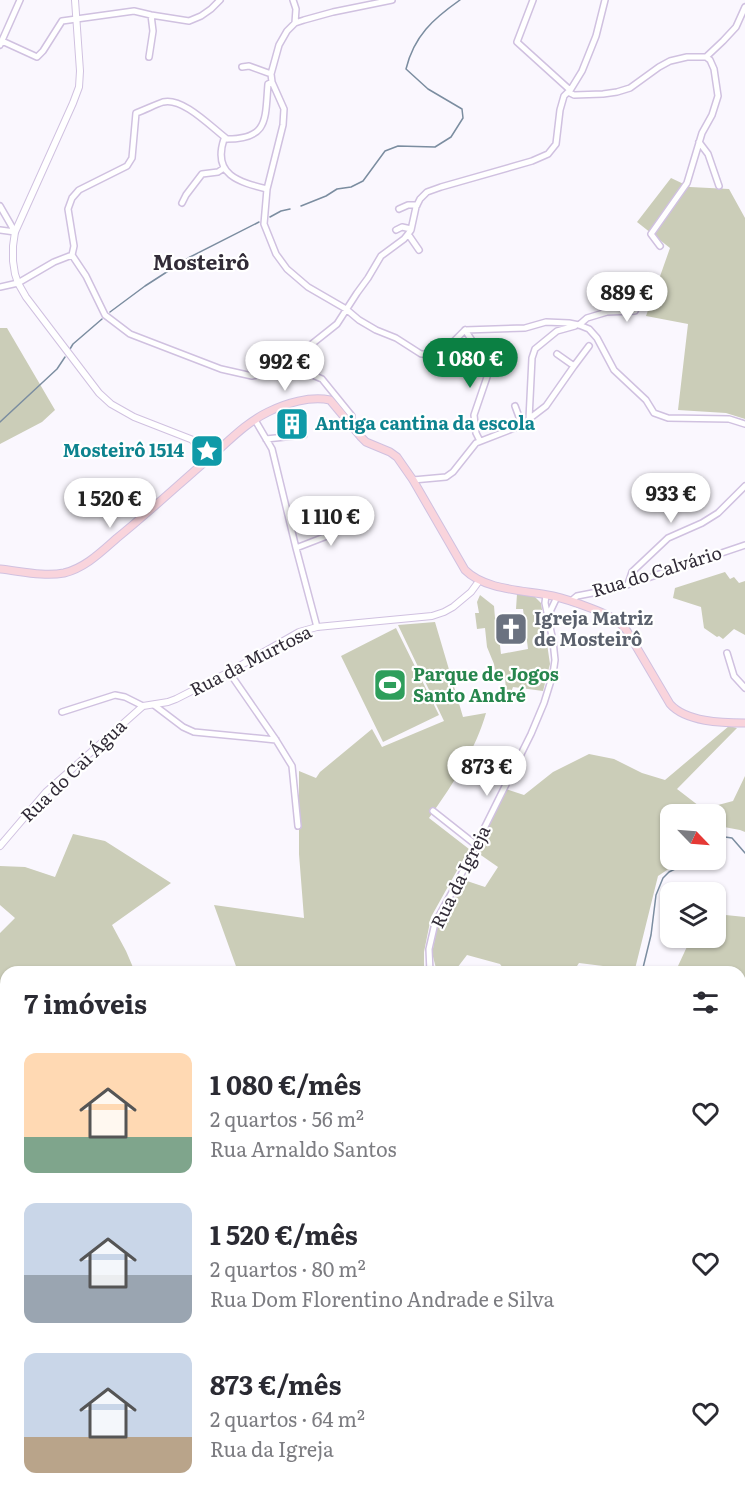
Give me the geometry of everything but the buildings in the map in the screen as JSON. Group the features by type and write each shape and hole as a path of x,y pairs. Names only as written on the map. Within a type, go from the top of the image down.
{"main road":[{"path":"0,569 54,574 79,567 98,554 222,446 266,412 283,405 319,398 330,400 366,442 397,457 413,480 465,570 473,577 494,586 557,597 607,614 621,623 670,704 677,711 693,718 745,723"}],"street":[{"path":"20,0 1,43 37,57 62,21 134,10 189,21 201,16 220,0"},
{"path":"75,0 79,87 15,232 13,246 15,274 26,297 81,371 111,404 134,417 193,440 222,446"},
{"path":"293,0 296,9 295,23"},
{"path":"392,0 333,12 295,23 279,45 271,74 284,110 283,125 267,189 264,224 276,254 287,268 308,287 376,330 396,338 421,354 436,354 447,348 465,330 525,328 546,322 579,325 589,329 597,338 614,370 646,400 654,413 668,418 729,419 745,424"},
{"path":"534,0 517,42 574,95 603,94 630,88 670,61 687,57 706,57 710,60 714,69 718,96 712,115 702,133 687,183 651,234 660,246"},
{"path":"72,255 86,276 105,315 130,334 221,369 252,376 275,371 337,324 381,256 410,232 417,205 427,192 532,161 548,154 556,144 564,96 582,71 596,36 605,0"},
{"path":"706,57 736,27 745,7"},
{"path":"149,57 153,31 151,15"},
{"path":"242,67 249,66 271,74"},
{"path":"267,189 229,175 224,168 221,146 224,139 243,137 257,131 264,122 267,112 268,84 272,82"},
{"path":"72,255 75,246 68,209 72,198 79,190 127,166 132,158 136,113 163,102 174,102 186,106 227,139"},
{"path":"699,142 708,154 718,186"},
{"path":"183,203 186,195 202,174 218,172 224,168"},
{"path":"399,209 408,205 417,205"},
{"path":"0,206 15,232"},
{"path":"396,230 402,227 410,232 419,250"},
{"path":"0,230 15,232"},
{"path":"0,287 18,283 54,262 72,255"},
{"path":"529,419 532,358 535,349 557,331 579,325 587,318 607,312 635,311 644,291"},
{"path":"465,330 487,363 487,377 474,415 476,433 480,441"},
{"path":"413,480 446,477 453,472 476,443 529,419 546,406 589,346"},
{"path":"557,354 574,366"},
{"path":"288,363 322,379 352,416 348,422"},
{"path":"515,406 522,424"},
{"path":"255,420 272,449 317,627"},
{"path":"266,439 304,435"},
{"path":"193,440 207,460"},
{"path":"628,584 632,572 668,538 718,513 745,486"},
{"path":"296,548 327,536 355,521"},
{"name":"Rua do Calvário","path":"571,601 578,596 618,588 745,545"},
{"name":"Rua da Murtosa","path":"154,705 176,699 300,632 317,627 432,616 444,612 453,608 471,592 479,581"},
{"name":"Rua da Igreja","path":"430,966 429,950 435,923 531,734 544,703 555,660 545,603 546,595"},
{"path":"548,616 557,597"},
{"path":"727,653 734,676 745,688"},
{"path":"229,672 292,766 298,826"},
{"path":"62,712 115,695 143,706"},
{"path":"154,705 183,727 194,732 276,740"},
{"name":"Rua do Cai Água","path":"0,846 46,792 143,706 154,705"},
{"path":"433,811 476,845"}],"green space":[{"path":"671,178 690,187 729,189 745,218 745,419 726,413 678,410 688,324 646,316 670,248 637,222"},
{"path":"0,328 7,328 55,410 42,422 0,444"},
{"path":"725,572 730,579 734,577 739,583 745,581 745,635 734,629 723,639 704,628 701,607 673,598 675,588"},
{"path":"517,594 535,597 541,603 550,664 543,691 513,687 510,695 498,696 497,691 506,690 505,678 496,678 494,664 487,647 485,628 477,629 475,613 479,613 477,602 480,595 494,606 501,654 528,649 523,609 516,609"},
{"path":"435,622 463,717 486,713 469,755 429,818 469,849 431,917 424,952 424,966 236,966 214,905 304,918 299,854 299,771 316,778 320,772 372,729 382,747 444,721 398,625"},
{"name":"Parque de Jogos Santo André","path":"396,628 439,715 383,742 341,656"},
{"path":"729,726 737,728 677,789 696,804 660,804 660,870 667,870 658,876 636,966 579,963 577,966 502,966 467,955 459,966 435,966 432,953 437,929 464,880 485,887 498,867 475,851 506,789 524,795 553,772 589,754 614,759 642,773 665,780"},
{"path":"745,776 745,832 726,827 726,804 722,804 733,801"},
{"path":"73,834 105,841 171,883 112,925 132,966 0,966 0,933 15,918 0,905 0,866 25,867 55,877"},
{"path":"726,915 745,917 745,966 678,966 686,948 726,948"}],"waterway":[{"path":"301,206 337,189 351,187 363,181 385,151 398,146 435,147 451,137 463,118 462,109 428,89 406,69 414,47 426,29 460,0"},
{"path":"270,217 290,209"},
{"path":"110,312 190,257 259,222"},
{"path":"70,349 102,319"},
{"path":"0,422 57,369 65,357"},
{"path":"726,837 732,838 745,853"},
{"path":"643,966 651,935 656,895 663,878 673,870"}],"place":[{"name":"Antiga cantina da escola","path":"292,424"},
{"name":"Mosteirô 1514","path":"207,451"},
{"name":"Igreja Matriz de Mosteirô","path":"511,629"},
{"name":"Parque de Jogos Santo André","path":"390,685"}],"district":[{"name":"Mosteirô","path":"201,263"}]}
